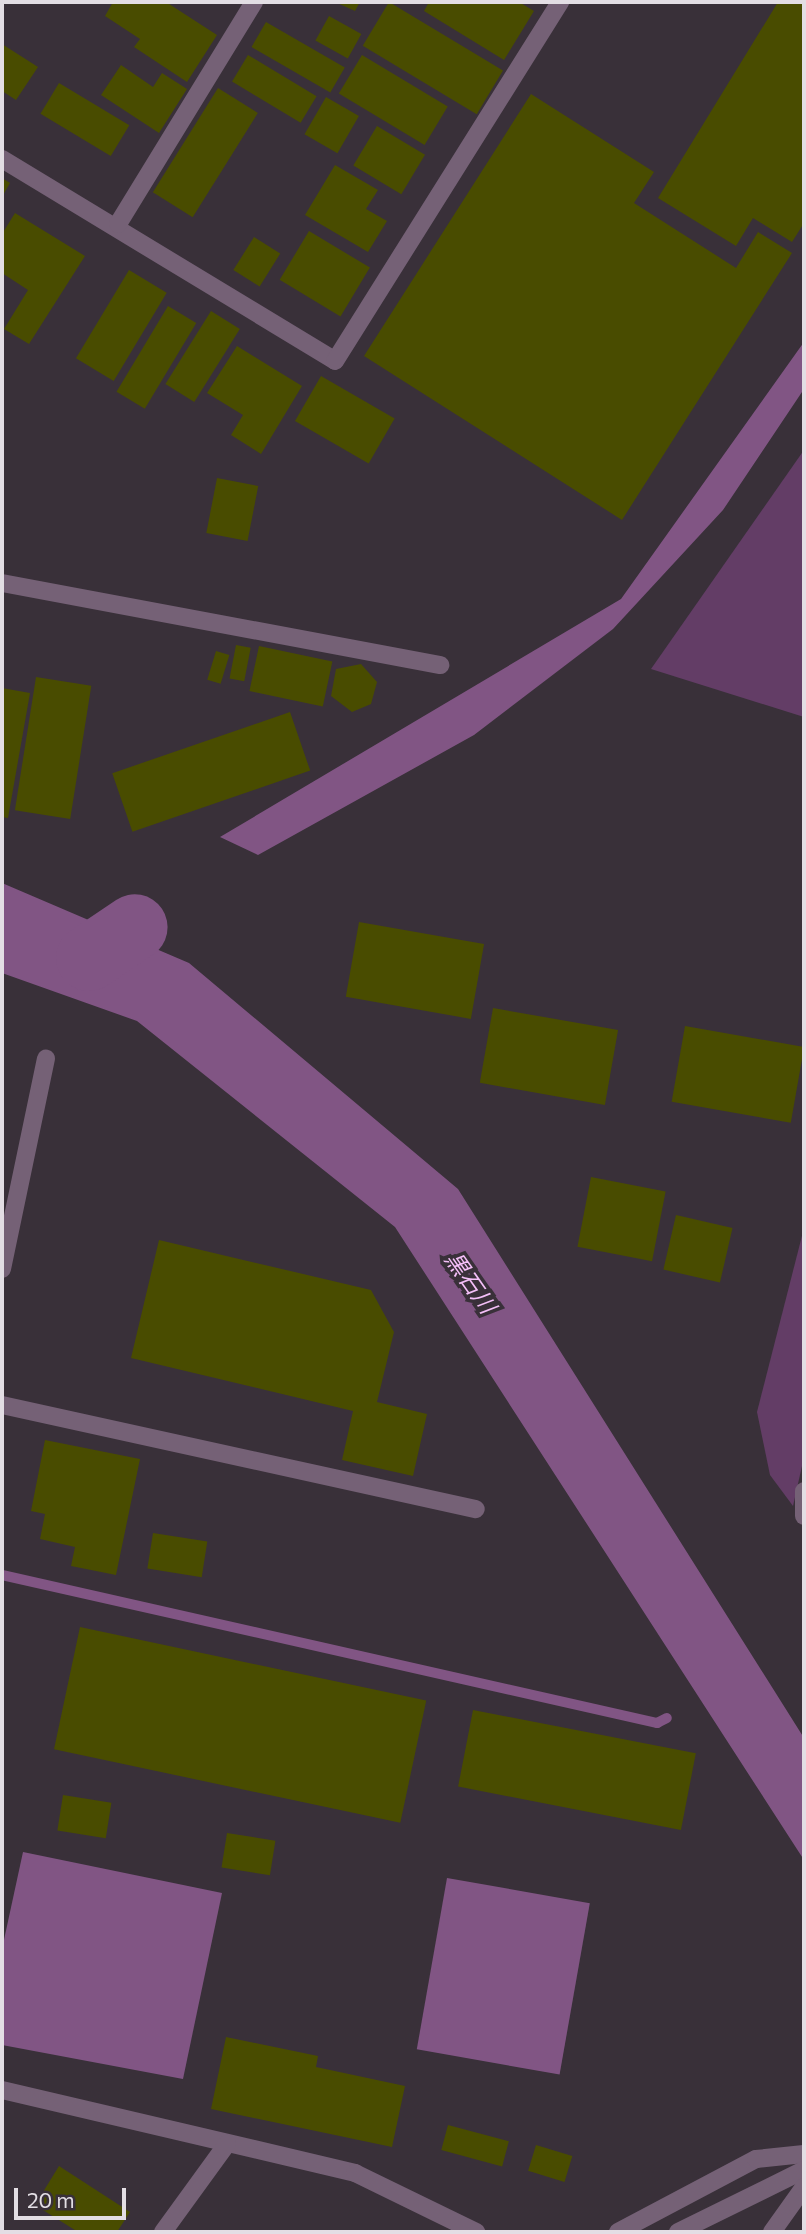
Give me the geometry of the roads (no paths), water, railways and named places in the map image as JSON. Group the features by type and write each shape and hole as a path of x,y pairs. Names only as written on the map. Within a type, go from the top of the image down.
{"street":[{"path":"118,224 254,2"},
{"path":"2,159 118,224 335,361 560,2"},
{"path":"2,583 440,665"},
{"path":"2,1269 46,1059"},
{"path":"2,1405 476,1509"},
{"path":"804,1492 804,1516"},
{"path":"2,2090 355,2174 476,2232"},
{"path":"163,2232 227,2144"},
{"path":"618,2232 756,2159 804,2154"},
{"path":"678,2232 804,2170"},
{"path":"772,2232 804,2187"}],"water":[{"path":"804,342 804,389 723,510 613,629 474,735 258,855 220,837 621,599"},
{"name":"黒石川","path":"2,883 189,963 458,1189 804,1738 804,1860 395,1227 137,1021 2,973"},
{"path":"23,1852 222,1893 183,2079 2,2045 2,1949"},
{"path":"447,1878 590,1903 560,2075 417,2049"}],"waterway":[{"path":"89,958 135,927"},
{"path":"2,1575 657,1723 667,1718"}]}
